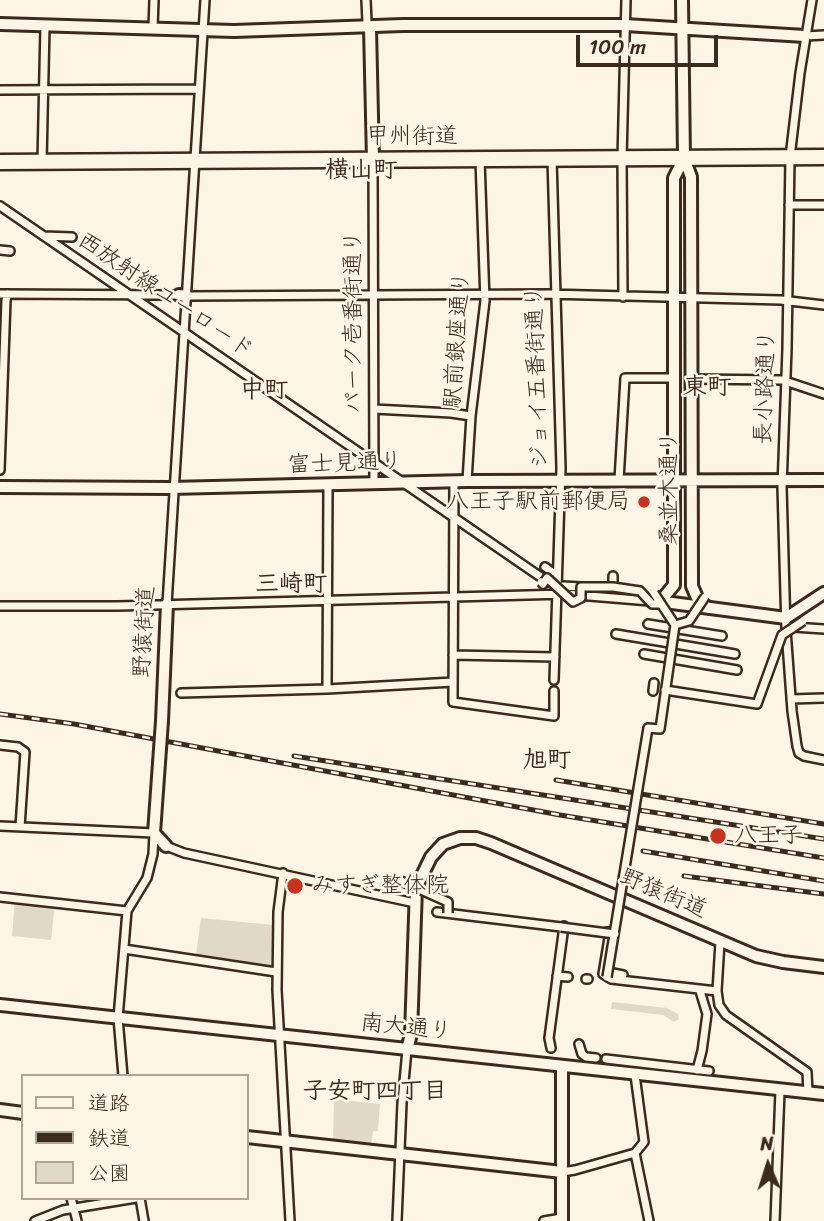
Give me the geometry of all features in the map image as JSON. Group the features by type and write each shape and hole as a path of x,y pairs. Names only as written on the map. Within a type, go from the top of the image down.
{"highway":[{"name":"甲州街道","path":"0,162 195,167 373,160 824,158"}],"street":[{"path":"153,28 154,0"},
{"name":"野猿街道","path":"154,833 173,488 205,0"},
{"path":"366,0 367,22 370,27 373,160"},
{"path":"623,297 622,159 626,0"},
{"name":"桑並木通り","path":"682,0 684,158 691,177 692,586 698,600 692,605"},
{"name":"長小路通り","path":"812,0 790,157 782,480 786,618 797,746 799,753 804,756 824,760"},
{"path":"0,24 285,31 415,25 625,25 824,35"},
{"path":"42,162 45,26"},
{"path":"0,90 199,89"},
{"name":"桑並木通り","path":"674,585 674,177 684,158"},
{"name":"ジョイ五番街通り","path":"552,159 560,480 554,680"},
{"name":"パーク壱番街通り","path":"373,160 374,484"},
{"name":"駅前銀座通り","path":"467,481 471,416 485,294 480,239 480,160"},
{"path":"789,205 824,205"},
{"name":"西放射線ユーロード","path":"0,206 453,517 547,576 558,592"},
{"path":"43,236 72,237"},
{"path":"0,250 10,251"},
{"path":"0,470 6,300 4,294 555,294 788,300 824,305"},
{"path":"620,480 625,377 675,378"},
{"path":"691,379 786,381 824,394"},
{"path":"374,409 451,412 471,416"},
{"name":"富士見通り","path":"0,487 328,486 454,481 674,480 744,476 824,480"},
{"path":"454,481 453,702 554,716 554,691"},
{"path":"327,689 328,486"},
{"path":"613,576 613,587"},
{"path":"674,585 677,596 692,605"},
{"path":"558,592 563,586 613,587 640,591 652,604 656,599 664,597 674,585"},
{"path":"558,592 573,601 580,598 581,587"},
{"path":"0,606 454,598 558,592 656,599 786,618 794,627 824,629"},
{"path":"786,618 824,593"},
{"path":"624,975 607,975 648,728 660,729 674,629 656,599"},
{"path":"668,615 667,609 692,605"},
{"path":"674,629 692,617 692,605"},
{"path":"665,690 757,704 782,635 803,621"},
{"path":"648,624 722,636"},
{"path":"674,629 684,635"},
{"path":"616,634 735,654"},
{"path":"662,647 683,650"},
{"path":"644,654 737,670"},
{"path":"453,655 555,657"},
{"path":"659,661 681,664"},
{"path":"181,693 453,682"},
{"path":"791,699 824,698"},
{"path":"0,745 18,747 25,752 20,827"},
{"path":"0,826 154,833 166,846 184,853 415,903"},
{"path":"123,1074 118,1018 127,911 147,878 153,854 154,833"},
{"name":"野猿街道","path":"407,1050 411,1034 416,888 425,867 443,844 460,838 476,838 510,851 720,942 716,991"},
{"path":"283,873 276,972 290,1221"},
{"path":"401,881 448,902 449,913"},
{"path":"0,897 127,911"},
{"path":"437,912 561,924 613,934"},
{"path":"551,1048 549,1038 561,924"},
{"path":"556,974 562,926 613,934"},
{"path":"607,926 613,934"},
{"path":"613,934 603,974 611,979 716,991 719,1005 726,1016 807,1072 808,1093 824,1094"},
{"path":"720,942 772,960 824,967"},
{"path":"124,949 276,972"},
{"path":"556,974 568,977"},
{"path":"697,1070 707,1014 700,991"},
{"name":"南大通り","path":"0,1005 808,1093"},
{"path":"397,1221 404,1062 407,1050"},
{"path":"582,1053 596,1058"},
{"path":"606,1059 709,1071"},
{"path":"544,1221 562,1220 562,1067"},
{"path":"248,1137 562,1172 575,1170 635,1153 644,1142 635,1075"},
{"path":"775,1221 780,1091"},
{"path":"0,1110 21,1112"},
{"path":"635,1153 649,1221"},
{"path":"72,1200 77,1221"},
{"path":"35,1221 74,1209 126,1200"},
{"path":"139,1200 145,1221"}],"green space":[{"path":"15,899 55,903 51,940 12,936"},
{"path":"201,918 272,925 272,968 196,955"},
{"path":"612,1002 667,1008 678,1014 679,1019 674,1022 663,1015 611,1009"},
{"path":"334,1099 380,1104 378,1131 373,1131 371,1145 333,1141"}],"railway":[{"path":"0,714 74,724 560,815 824,858"},
{"path":"294,756 824,839"},
{"path":"556,780 824,824"},
{"path":"643,851 824,881"},
{"path":"684,876 824,894"}],"place":[{"name":"八王子駅前郵便局","path":"644,502"},
{"name":"八王子","path":"718,836"},
{"name":"みすぎ整体院","path":"295,886"}],"district":[{"name":"横山町","path":"361,171"},
{"name":"東町","path":"707,388"},
{"name":"中町","path":"264,391"},
{"name":"三崎町","path":"291,585"},
{"name":"旭町","path":"547,761"},
{"name":"子安町四丁目","path":"375,1092"}]}
